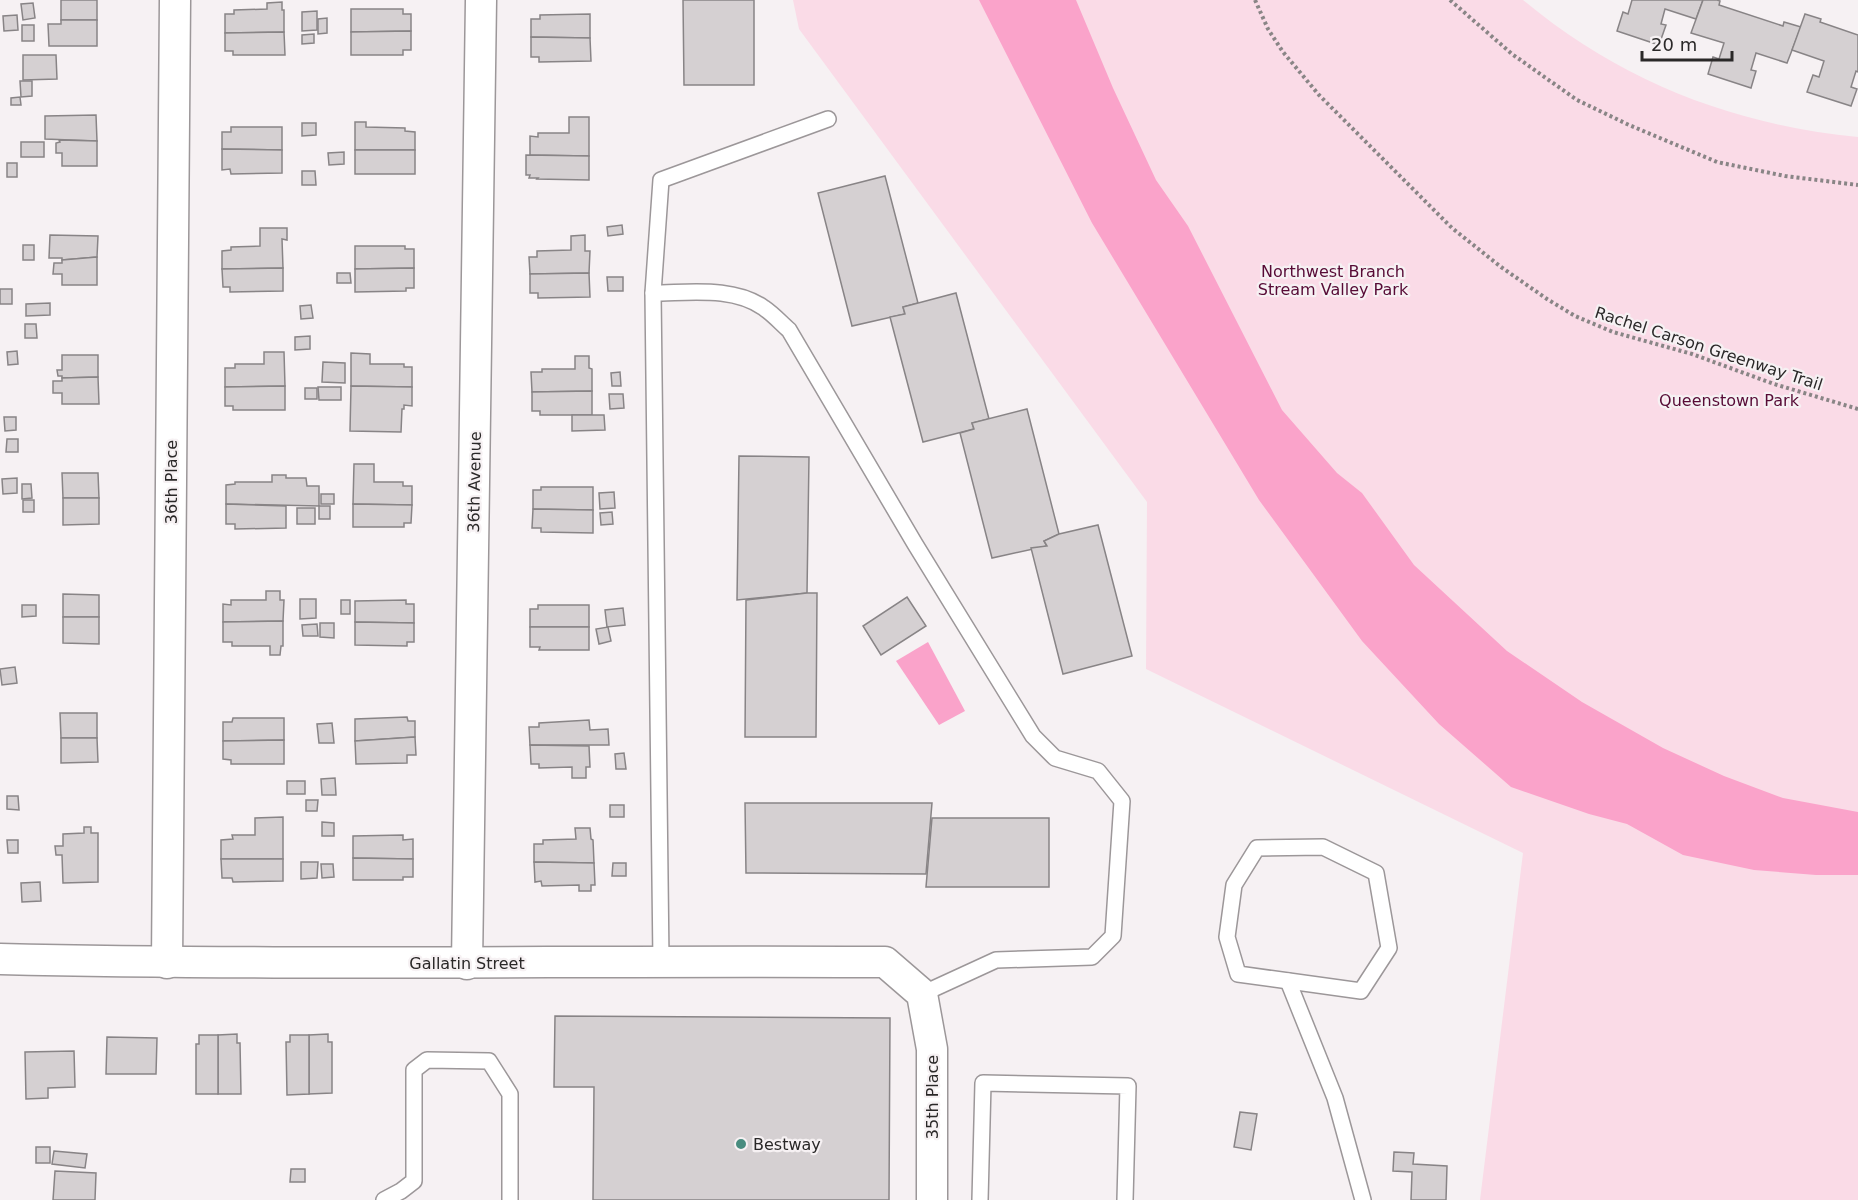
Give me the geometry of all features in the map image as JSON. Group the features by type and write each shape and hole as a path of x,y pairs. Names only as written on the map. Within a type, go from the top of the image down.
{"street":[{"name":"36th Place","path":"167,963 175,0"},
{"name":"36th Avenue","path":"467,964 481,0"},
{"name":"Gallatin Street","path":"0,959 167,963 885,962 922,994"},
{"name":"35th Place","path":"922,994 932,1049 932,1200"}],"lane":[{"path":"661,961 653,293 661,180 828,119"},
{"path":"653,293 708,292 738,295 764,307 789,330 915,544 1033,736 1055,758 1098,771 1122,801 1113,936 1092,957 996,960 922,994"},
{"path":"1323,847 1376,873 1389,948 1361,991 1288,981 1238,974 1227,937 1234,885 1257,848 1323,847"},
{"path":"1288,981 1335,1098 1363,1200"},
{"path":"384,1200 414,1181 414,1070 427,1060 489,1061 510,1094 510,1200"},
{"path":"980,1200 983,1083 1128,1086 1125,1200"}],"path":[{"name":"Rachel Carson Greenway Trail","path":"1255,0 1268,29 1283,52 1319,95 1452,228 1501,267 1547,299 1575,316 1614,332 1692,354 1774,384 1858,409"},
{"path":"1450,0 1512,54 1577,100 1629,125 1717,162 1785,176 1858,185"}],"green space":[{"name":"Northwest Branch Stream Valley Park","path":"793,0 1523,0 1560,29 1599,54 1639,76 1680,94 1723,110 1767,122 1858,137 1858,1200 1480,1200 1523,853 1146,669 1147,502 799,29"}],"shaded area":[{"path":"979,0 1076,0 1113,88 1156,180 1188,226 1282,410 1337,473 1362,493 1414,565 1507,651 1582,702 1663,748 1724,776 1783,798 1858,812 1858,875 1816,875 1754,870 1683,855 1627,824 1589,814 1511,787 1439,724 1362,641 1259,500 1092,223"},
{"path":"928,642 965,711 939,725 896,661"}],"building":[{"path":"61,0 97,0 97,20 61,20"},
{"path":"683,0 754,0 754,85 684,85"},
{"path":"1632,0 1703,0 1696,19 1665,9 1661,24 1666,25 1659,45 1617,31 1623,12 1628,14"},
{"path":"1703,0 1717,0 1720,1 1719,5 1783,26 1784,22 1801,27 1787,63 1756,53 1751,70 1756,71 1751,88 1708,74 1713,57 1719,59 1724,43 1691,33"},
{"path":"282,2 284,32 225,33 225,14 234,14 234,10 267,9 267,3"},
{"path":"33,3 35,18 23,20 21,4"},
{"path":"351,9 403,9 403,14 411,14 411,31 351,32"},
{"path":"317,11 317,30 302,31 302,12"},
{"path":"590,14 590,38 531,37 531,19 540,19 540,15"},
{"path":"1805,14 1821,19 1820,22 1858,35 1858,72 1856,71 1851,87 1857,89 1851,106 1807,92 1813,75 1819,77 1824,61 1792,50"},
{"path":"17,15 18,30 4,31 3,16"},
{"path":"327,18 327,33 318,34 318,19"},
{"path":"61,20 97,20 97,46 49,46 48,24 61,24"},
{"path":"22,25 34,25 34,41 22,41"},
{"path":"411,31 411,50 403,50 403,55 351,55 351,32"},
{"path":"284,32 285,55 233,55 233,51 225,51 225,33"},
{"path":"314,34 314,43 302,44 302,35"},
{"path":"531,37 590,38 591,61 539,62 539,57 531,57"},
{"path":"23,55 56,55 57,79 23,80"},
{"path":"20,81 32,81 32,96 21,97"},
{"path":"20,97 21,105 11,105 11,98"},
{"path":"96,115 97,141 45,139 45,116"},
{"path":"569,117 589,117 589,156 530,155 530,136 538,137 538,133 569,133"},
{"path":"355,122 366,122 366,127 405,128 405,131 415,132 415,150 355,150"},
{"path":"302,123 316,123 316,135 302,136"},
{"path":"231,127 282,127 282,150 222,149 222,132 231,132"},
{"path":"59,140 97,141 97,166 62,166 62,153 56,153 56,143 60,142"},
{"path":"21,142 44,142 44,157 21,157"},
{"path":"222,149 282,150 282,173 231,174 230,169 222,170"},
{"path":"355,150 415,150 415,174 355,174"},
{"path":"344,152 344,164 329,165 328,153"},
{"path":"526,155 589,156 589,180 529,178 530,175 526,175"},
{"path":"7,163 17,163 17,177 7,177"},
{"path":"302,171 315,171 316,185 302,185"},
{"path":"885,176 918,303 903,307 905,314 852,326 818,193"},
{"path":"622,225 623,234 608,236 607,227"},
{"path":"260,228 287,228 287,240 282,239 283,268 222,269 222,251 231,250 231,247 260,246"},
{"path":"50,235 98,236 97,257 62,260 62,258 49,258"},
{"path":"585,235 585,251 590,251 589,273 530,274 529,257 537,257 537,251 571,250 571,236"},
{"path":"23,245 34,245 34,260 23,260"},
{"path":"355,246 405,246 405,249 414,249 414,268 355,269"},
{"path":"97,257 97,285 62,285 62,274 53,274 54,263 62,263 62,260"},
{"path":"283,268 283,291 230,292 230,287 223,287 222,269"},
{"path":"414,268 414,288 406,288 406,291 355,292 355,269"},
{"path":"337,273 350,273 351,283 337,283"},
{"path":"589,273 590,297 538,298 538,293 530,293 530,274"},
{"path":"607,277 623,277 623,291 608,291"},
{"path":"0,289 12,289 12,304 0,304"},
{"path":"956,293 989,419 972,423 974,429 923,442 890,317 905,314 903,307"},
{"path":"50,303 50,315 26,316 26,304"},
{"path":"311,305 313,318 301,319 300,306"},
{"path":"25,324 36,324 37,338 25,338"},
{"path":"310,336 310,349 295,350 295,337"},
{"path":"17,351 18,364 8,365 7,352"},
{"path":"264,352 284,352 285,386 225,387 225,368 235,368 235,364 264,364"},
{"path":"351,353 370,354 370,364 404,364 404,367 412,367 412,387 351,386"},
{"path":"62,355 98,355 98,377 62,378 58,376 57,370 62,370"},
{"path":"575,356 589,356 589,368 592,369 592,391 532,392 531,372 542,372 542,369 575,369"},
{"path":"323,362 345,363 345,383 322,382"},
{"path":"620,372 621,386 612,386 611,373"},
{"path":"98,377 99,404 62,404 62,393 53,393 53,381 62,381 62,378"},
{"path":"285,386 285,410 233,410 233,406 225,406 225,387"},
{"path":"351,386 412,387 412,406 404,405 402,409 401,432 350,431"},
{"path":"318,387 341,387 341,400 319,400"},
{"path":"305,388 317,388 317,399 305,399"},
{"path":"592,391 592,415 540,415 540,411 532,411 532,392"},
{"path":"609,394 623,394 624,408 610,409"},
{"path":"1027,409 1059,534 1044,541 1047,546 992,558 960,433 974,429 972,423"},
{"path":"572,415 604,415 605,430 572,431"},
{"path":"4,417 16,417 16,430 5,431"},
{"path":"7,439 18,439 18,452 6,452"},
{"path":"739,456 809,457 807,593 737,600"},
{"path":"354,464 374,464 374,482 403,482 403,486 412,486 412,505 353,504"},
{"path":"62,473 98,473 99,498 63,498"},
{"path":"272,475 306,478 307,486 319,486 319,506 226,504 226,485 235,484 235,482 272,482"},
{"path":"17,478 17,493 3,494 2,479"},
{"path":"22,484 31,484 32,498 22,499"},
{"path":"541,487 593,487 593,510 533,509 533,490 541,490"},
{"path":"614,492 615,508 600,509 599,493"},
{"path":"321,494 334,494 334,504 321,504"},
{"path":"63,498 99,498 99,524 63,525"},
{"path":"23,500 34,500 34,512 23,512"},
{"path":"226,504 286,506 286,528 235,529 235,524 226,524"},
{"path":"353,504 412,505 411,523 404,523 404,527 353,527"},
{"path":"319,506 330,506 330,519 319,519"},
{"path":"297,508 315,508 315,524 297,524"},
{"path":"533,509 593,510 593,533 541,532 541,528 532,528"},
{"path":"612,512 613,524 601,525 600,513"},
{"path":"1098,525 1132,656 1063,674 1031,548 1047,546 1044,541 1059,534"},
{"path":"266,591 280,591 280,600 284,600 283,621 223,622 223,604 231,605 231,600 266,600"},
{"path":"817,593 816,737 745,737 746,600"},
{"path":"63,594 99,595 99,617 63,617"},
{"path":"907,597 926,626 881,655 863,626"},
{"path":"300,599 316,599 316,618 300,619"},
{"path":"341,600 350,600 350,614 341,614"},
{"path":"406,600 406,604 414,604 414,623 355,622 355,601"},
{"path":"22,605 36,605 36,616 22,617"},
{"path":"538,605 589,605 589,627 530,627 530,609 538,609"},
{"path":"623,608 625,625 607,627 605,610"},
{"path":"63,617 99,617 99,644 63,643"},
{"path":"283,621 283,646 281,646 280,655 270,655 270,646 232,646 232,642 223,642 223,622"},
{"path":"355,622 414,623 414,642 407,642 407,646 355,645"},
{"path":"320,623 334,623 334,638 320,637"},
{"path":"317,624 318,636 303,636 302,625"},
{"path":"530,627 589,627 589,650 539,650 540,647 530,647"},
{"path":"608,627 611,641 599,644 596,629"},
{"path":"15,667 17,683 2,685 0,669"},
{"path":"60,713 97,713 97,738 61,738"},
{"path":"407,717 408,721 415,721 415,737 355,741 355,719"},
{"path":"233,718 284,718 284,740 223,741 223,722 232,722"},
{"path":"589,720 590,730 608,729 609,745 530,745 529,727 539,727 539,723"},
{"path":"332,723 334,743 319,743 317,724"},
{"path":"415,737 416,755 407,755 407,763 356,764 355,741"},
{"path":"61,738 97,738 98,762 61,763"},
{"path":"284,740 284,764 231,764 231,760 223,759 223,741"},
{"path":"530,745 589,746 590,767 586,767 586,778 572,778 572,767 539,768 539,764 531,764"},
{"path":"624,753 626,769 616,769 615,754"},
{"path":"335,778 336,795 322,795 321,779"},
{"path":"287,781 305,781 305,794 287,794"},
{"path":"7,796 18,796 19,810 7,809"},
{"path":"306,800 318,800 317,811 306,811"},
{"path":"745,803 932,803 926,874 746,873"},
{"path":"610,805 624,805 624,817 610,817"},
{"path":"283,817 283,859 221,859 221,840 233,839 232,835 255,835 255,818"},
{"path":"932,818 1049,818 1049,887 926,887"},
{"path":"322,822 334,823 334,836 322,836"},
{"path":"84,827 91,827 91,833 98,833 98,882 63,883 62,855 56,855 55,846 63,846 63,834 84,833"},
{"path":"575,828 590,828 594,863 534,862 534,844 543,844 543,840 576,839"},
{"path":"403,835 403,840 413,839 413,859 353,858 353,836"},
{"path":"7,840 18,840 18,853 8,853"},
{"path":"353,858 413,859 413,877 403,877 403,880 353,880"},
{"path":"221,859 283,859 283,881 233,882 232,878 222,878"},
{"path":"301,862 318,862 317,878 301,879"},
{"path":"534,862 594,863 595,885 591,885 591,891 579,891 579,885 542,886 541,881 535,882"},
{"path":"613,863 626,863 626,876 612,876"},
{"path":"321,864 333,864 334,877 322,878"},
{"path":"40,882 41,901 22,902 21,883"},
{"name":"Bestway","path":"555,1016 890,1018 889,1200 593,1200 594,1087 554,1087"},
{"path":"237,1034 237,1043 240,1043 241,1094 218,1094 218,1035"},
{"path":"328,1034 328,1042 332,1042 332,1093 309,1094 309,1035"},
{"path":"199,1035 218,1035 218,1094 196,1094 196,1044 199,1044"},
{"path":"290,1035 309,1035 309,1094 287,1095 286,1042 290,1042"},
{"path":"107,1037 157,1038 156,1074 106,1074"},
{"path":"74,1051 75,1087 48,1088 48,1098 26,1099 25,1052"},
{"path":"1240,1112 1257,1114 1251,1150 1234,1147"},
{"path":"36,1147 50,1147 50,1163 36,1163"},
{"path":"54,1151 87,1154 85,1168 52,1164"},
{"path":"1394,1152 1414,1153 1413,1164 1447,1166 1446,1200 1411,1200 1412,1172 1393,1171"},
{"path":"291,1169 305,1169 305,1182 290,1182"},
{"path":"55,1171 96,1173 95,1200 53,1200"}],"place":[{"name":"Bestway","path":"741,1144"}],"park label":[{"name":"Queenstown Park","path":"1729,400"}]}
